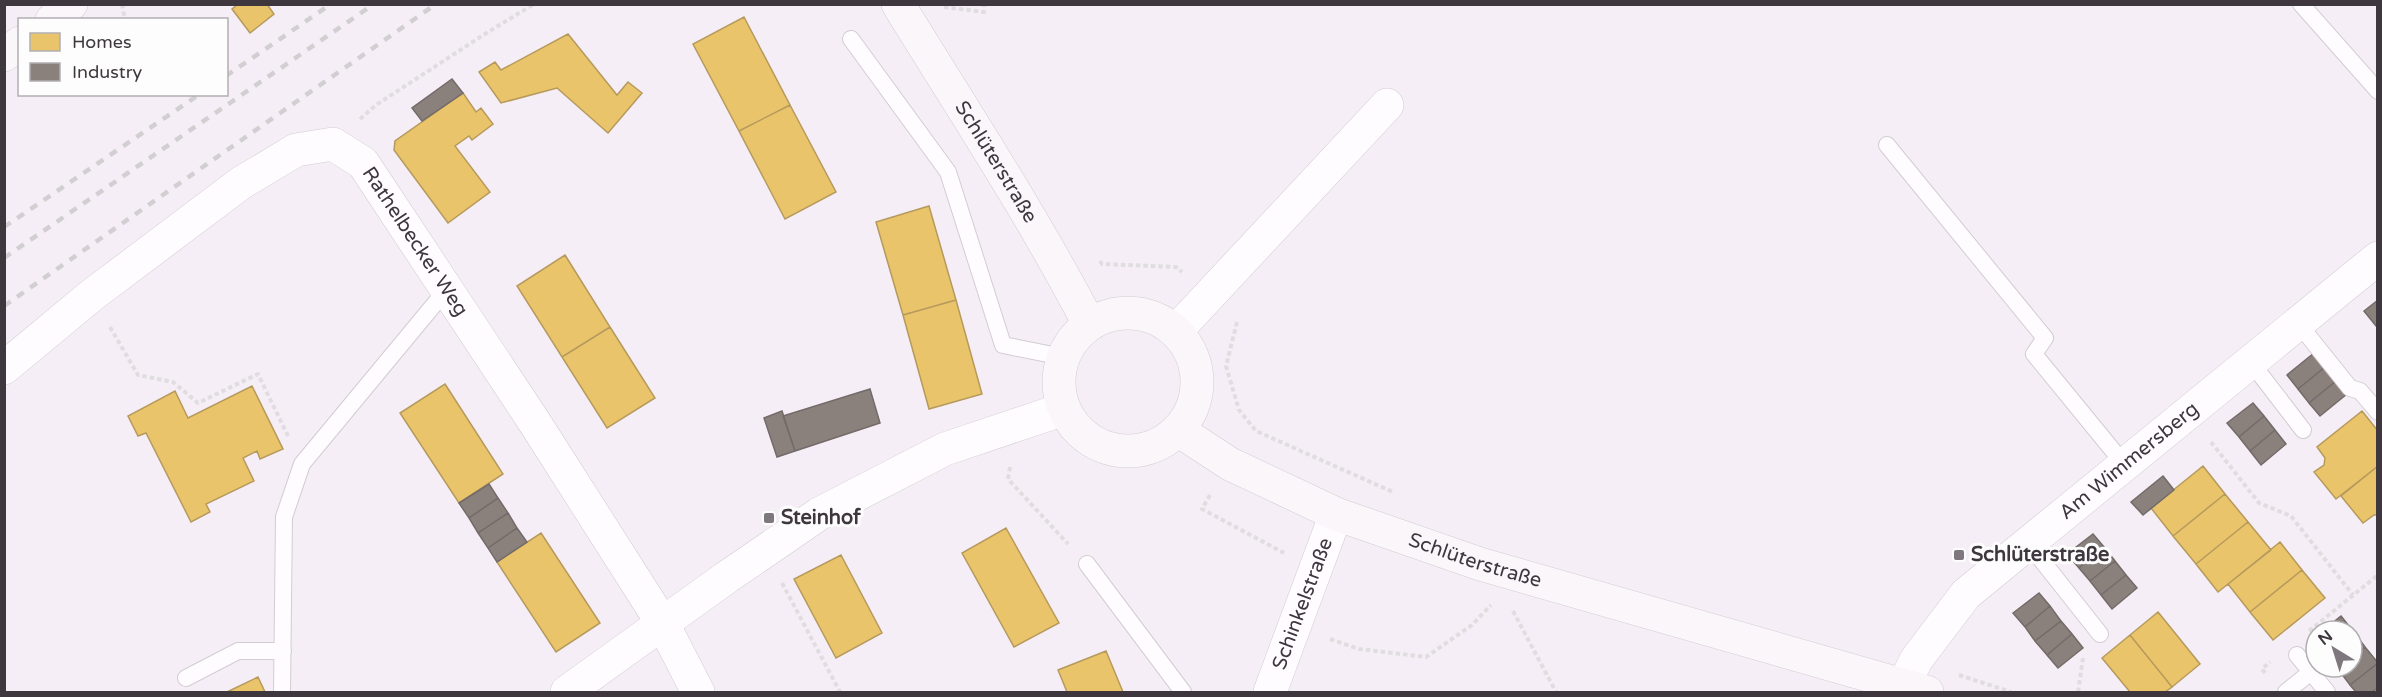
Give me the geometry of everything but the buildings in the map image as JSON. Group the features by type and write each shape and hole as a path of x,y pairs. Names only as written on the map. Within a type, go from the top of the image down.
{"street":[{"name":"Schlüterstraße","path":"898,4 1014,190 1089,324"},
{"path":"4,55 18,45"},
{"path":"1176,331 1209,293 1387,105"},
{"name":"Rathelbecker Weg","path":"333,144 363,163 663,624 698,693"},
{"path":"4,368 92,295 241,183 296,150 333,144"},
{"name":"Am Wimmersberg","path":"1916,679 1966,594 2378,258"},
{"path":"1134,312 1157,318 1176,331 1192,352 1198,378 1196,399 1178,430 1159,444 1137,451 1115,450 1093,442 1076,428 1064,409 1058,383 1063,357 1073,338 1089,324 1111,315 1134,312"},
{"path":"567,693 765,550 819,514 945,449 1064,409"},
{"name":"Schlüterstraße","path":"1178,430 1230,464 1336,514 1480,564 1916,679"},
{"name":"Schinkelstraße","path":"1270,693 1336,514"}],"lane":[{"path":"2301,4 2378,91"},
{"path":"851,39 948,172 1003,345 1063,357"},
{"path":"1887,145 2045,338 2034,354 2124,464"},
{"path":"282,693 284,517 302,464 447,290"},
{"path":"2298,323 2350,388 2360,391 2378,412"},
{"path":"2250,361 2303,430"},
{"path":"2028,543 2100,634"},
{"path":"1087,564 1183,693"},
{"path":"186,678 238,651 283,651"},
{"path":"2297,655 2304,664"},
{"path":"2286,693 2304,678"},
{"path":"2316,679 2327,693"}],"path":[{"path":"333,144 376,105 534,4"},
{"path":"939,6 984,12 984,4"},
{"path":"1095,256 1102,264 1176,267 1238,319 1226,366 1239,410 1256,431 1396,493"},
{"path":"92,295 138,375 173,382 198,403 258,374 302,464"},
{"path":"2187,412 2259,503 2290,516 2352,595"},
{"path":"1017,423 1008,479 1087,564"},
{"path":"765,550 840,693"},
{"path":"1480,564 1503,592 1556,693"},
{"path":"1295,627 1359,649 1426,657 1472,625 1503,592"},
{"path":"1916,679 2011,693"}],"railway":[{"path":"228,75 331,4"},
{"path":"4,258 374,4"},
{"path":"4,306 436,4"},
{"path":"4,227 197,96"}],"place":[{"name":"Steinhof","path":"769,518"},
{"name":"Schlüterstraße","path":"1959,555"}]}
